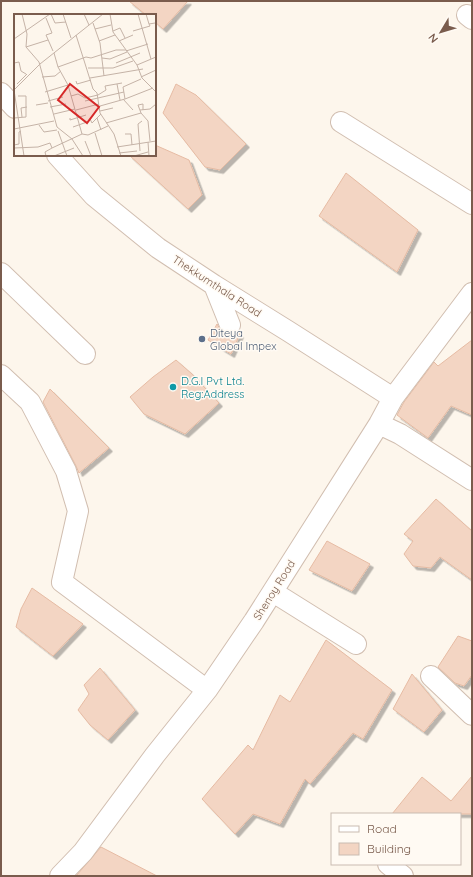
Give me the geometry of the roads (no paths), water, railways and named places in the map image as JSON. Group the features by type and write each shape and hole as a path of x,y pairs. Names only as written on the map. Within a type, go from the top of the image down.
{"street":[{"path":"1,93 14,107"},
{"path":"341,122 472,204"},
{"name":"Thekkumthala Road","path":"58,156 94,196 158,248 393,398"},
{"path":"1,273 85,354"},
{"path":"214,285 230,325"},
{"name":"Shenoy Road","path":"60,876 83,852 155,755 207,690 273,592 379,424 393,398 472,293"},
{"path":"1,375 30,402 66,470 78,511 62,582 207,690"},
{"path":"379,424 400,434 472,480"},
{"path":"273,592 356,644"},
{"path":"432,676 472,715"},
{"path":"389,865 403,876"}],"place":[{"name":"Diteya Global Impex","path":"202,339"},
{"name":"D.G.I Pvt Ltd. Reg:Address","path":"173,387"}]}
